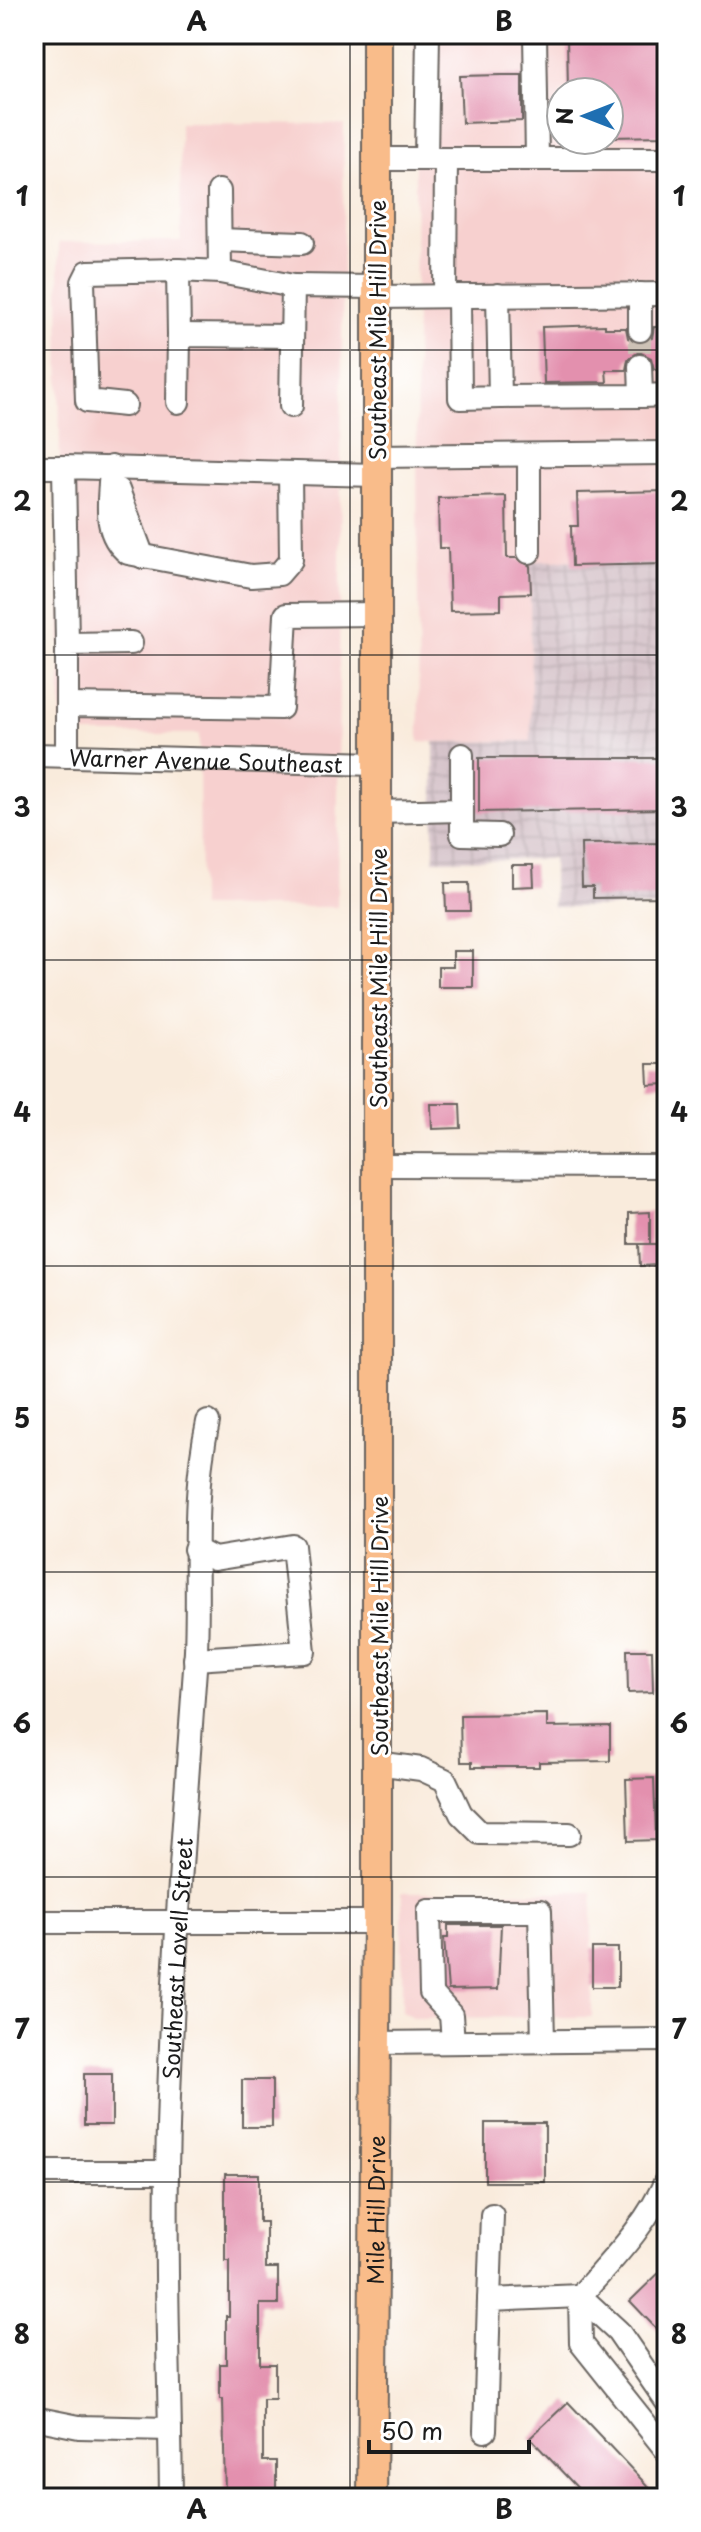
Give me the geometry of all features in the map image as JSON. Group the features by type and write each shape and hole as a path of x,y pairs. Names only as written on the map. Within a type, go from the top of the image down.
{"main road":[{"name":"Southeast Mile Hill Drive","path":"377,34 377,1922"},
{"name":"Mile Hill Drive","path":"372,2498 377,1922"}],"street":[{"path":"428,34 436,159 460,398 667,395"},
{"path":"535,34 537,159"},
{"path":"376,159 667,159"},
{"path":"219,191 220,272"},
{"path":"220,240 302,243"},
{"path":"125,405 87,401 83,282 88,272 95,270 220,272 293,286 452,296 667,294"},
{"path":"178,270 178,402"},
{"path":"291,406 293,286"},
{"path":"640,294 640,330"},
{"path":"498,295 500,397"},
{"path":"179,335 292,336"},
{"path":"640,366 641,396"},
{"path":"34,467 64,467 110,478 290,473 529,455 667,453"},
{"path":"529,455 529,552"},
{"path":"64,467 67,756"},
{"path":"110,478 109,530 117,545 128,553 251,576 279,574 291,560 290,473"},
{"path":"67,705 281,708 286,615 378,614"},
{"path":"67,644 131,643"},
{"name":"Warner Avenue Southeast","path":"34,755 376,764"},
{"path":"462,755 462,834 499,835"},
{"path":"376,812 462,810"},
{"path":"379,1165 667,1166"},
{"name":"Southeast Lovell Street","path":"171,2498 167,2172 176,1924 195,1659 199,1464 208,1422"},
{"path":"195,1549 214,1559 293,1546 304,1652 195,1659"},
{"path":"377,1763 421,1769 445,1780 461,1814 480,1833 569,1834"},
{"path":"453,2042 451,2015 431,1993 429,1911 540,1911 543,2041"},
{"path":"34,1922 377,1922"},
{"path":"375,2043 667,2040"},
{"path":"34,2172 167,2172"},
{"path":"665,2192 580,2296 581,2343 667,2451"},
{"path":"485,2431 492,2215"},
{"path":"489,2300 580,2296 618,2331 667,2402"},
{"path":"34,2418 79,2427 170,2429"}],"shaded area":[{"path":"414,34 667,34 667,560 530,561 531,741 419,742"},
{"path":"180,123 344,124 337,907 200,907 199,734 61,734 59,242 181,241"},
{"path":"667,560 667,907 553,907 553,859 434,860 434,742 531,741 530,561"},
{"path":"402,1892 592,1892 592,2017 415,2018 402,2011"}],"building":[{"path":"667,34 667,136 625,137 625,76 568,76 567,35"},
{"path":"522,75 522,121 462,123 460,76"},
{"path":"605,325 605,328 626,328 628,338 639,344 652,338 654,327 667,327 667,369 654,369 651,358 639,352 628,359 626,370 606,370 607,382 544,383 542,327"},
{"path":"667,491 666,564 572,566 571,526 578,526 577,493"},
{"path":"506,496 507,558 516,558 530,566 531,593 501,594 501,610 450,611 448,548 439,548 438,498"},
{"path":"479,758 667,758 667,809 479,812"},
{"path":"667,843 667,897 593,898 593,887 582,887 581,844"},
{"path":"512,865 533,865 534,886 512,887"},
{"path":"445,883 469,883 470,911 446,911"},
{"path":"453,951 473,951 473,987 438,987 438,967 453,967"},
{"path":"647,1064 667,1064 667,1084 648,1085"},
{"path":"431,1104 460,1104 461,1128 432,1129"},
{"path":"650,1212 650,1244 629,1244 629,1213"},
{"path":"639,1244 659,1244 659,1265 640,1266"},
{"path":"627,1650 652,1650 653,1692 628,1693"},
{"path":"547,1714 547,1727 610,1726 610,1761 539,1762 539,1767 472,1767 472,1762 461,1762 460,1715"},
{"path":"654,1778 656,1840 628,1841 626,1779"},
{"path":"448,1925 501,1925 498,1989 448,1990 444,1938 448,1938"},
{"path":"592,1948 618,1948 618,1987 592,1987"},
{"path":"84,2074 112,2074 112,2125 84,2125"},
{"path":"242,2080 272,2080 272,2127 242,2127"},
{"path":"485,2123 545,2123 545,2182 485,2182"},
{"path":"225,2174 259,2174 259,2222 266,2222 266,2268 278,2268 278,2304 260,2304 260,2364 275,2364 275,2399 263,2399 263,2461 276,2461 276,2495 225,2495 220,2364 226,2364 226,2316 229,2316 229,2261 225,2261"},
{"path":"667,2265 667,2340 630,2301"},
{"path":"568,2402 659,2498 587,2498 530,2438"}],"tunnel":[{"path":"640,330 640,366"}]}
